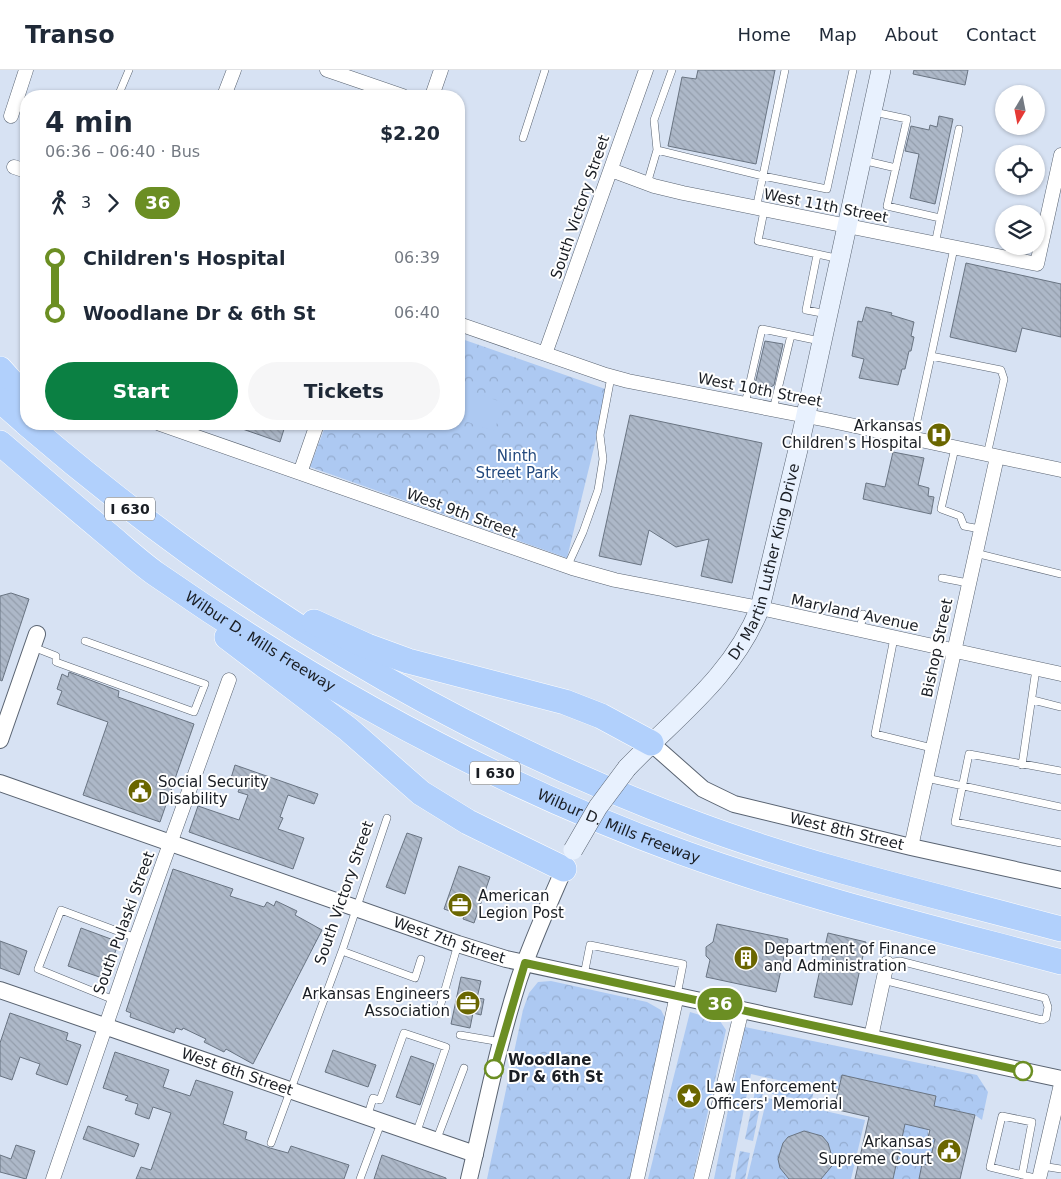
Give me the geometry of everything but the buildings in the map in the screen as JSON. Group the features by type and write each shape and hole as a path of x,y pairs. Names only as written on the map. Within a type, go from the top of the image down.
{"highway":[{"path":"0,369 20,391"},
{"name":"Wilbur D. Mills Freeway","path":"0,400 20,417"},
{"name":"Wilbur D. Mills Freeway","path":"35,430 134,512 237,588 289,623 421,700 518,749 649,806 741,840 827,866 1061,929"},
{"path":"57,430 134,512"},
{"name":"Wilbur D. Mills Freeway","path":"0,443 154,573 243,632 383,716 549,799 639,836 732,870 828,899 1061,962"},
{"path":"0,459 59,494"},
{"path":"154,573 244,651 348,729 421,793 468,822 569,860"},
{"path":"237,588 367,646 438,670 565,702 601,716 651,742"}],"main road":[{"name":"Dr Martin Luther King Drive","path":"569,860 598,807 627,768 651,742 726,670 750,632 760,608 822,342 881,70"}],"street":[{"path":"11,116 26,70"},
{"path":"226,90 234,70"},
{"path":"327,70 385,90"},
{"path":"434,90 441,70"},
{"name":"South Victory Street","path":"545,354 646,70"},
{"name":"West 11th Street","path":"610,170 647,184 760,210 1037,264 1061,155"},
{"name":"West 10th Street","path":"465,326 611,377 1061,470"},
{"name":"West 9th Street","path":"177,430 567,567 616,580 760,608"},
{"path":"300,473 316,430"},
{"name":"Bishop Street","path":"911,847 980,530 992,456"},
{"name":"Maryland Avenue","path":"760,608 1061,674"},
{"path":"0,740 5,708 35,641"},
{"name":"South Pulaski Street","path":"53,1179 114,1000 229,680"},
{"name":"West 8th Street","path":"651,742 703,789 734,804 911,847 1061,880"},
{"name":"West 7th Street","path":"0,783 458,944 525,963 1061,1079"},
{"name":"Dr Martin Luther King Drive","path":"469,1179 501,1042 525,963 569,860"},
{"path":"871,1037 887,963"},
{"name":"West 6th Street","path":"0,990 475,1154"},
{"path":"637,1179 677,995"},
{"path":"701,1179 742,1009"},
{"path":"1041,1173 1061,1084"}],"lane":[{"path":"121,90 129,70"},
{"path":"523,138 544,70"},
{"path":"647,184 658,150 654,120 672,70"},
{"path":"785,70 763,176 758,241 840,259"},
{"path":"658,150 763,176 827,189 853,70"},
{"path":"872,111 907,119 887,206 940,218"},
{"path":"934,244 959,129"},
{"path":"862,160 896,168"},
{"path":"913,439 954,248"},
{"path":"818,255 806,310 828,314"},
{"path":"745,404 762,328 822,342"},
{"path":"774,410 791,335"},
{"path":"931,356 1001,370 1004,379 992,456"},
{"path":"567,567 583,532 598,490 602,459 600,435 611,377"},
{"path":"955,448 941,509 960,516 964,526 980,530"},
{"path":"975,553 1061,574"},
{"path":"942,578 968,583"},
{"path":"860,630 863,614"},
{"path":"894,638 875,734 932,748"},
{"path":"35,641 56,656 56,662 194,712 205,684 85,641"},
{"path":"1022,765 1033,700 1036,669"},
{"path":"1033,700 1061,707"},
{"path":"1061,771 969,754 955,822 1061,843"},
{"path":"926,778 1061,807"},
{"name":"South Victory Street","path":"271,1143 288,1090 342,952 387,818"},
{"path":"114,1000 38,970 61,910 136,938"},
{"path":"438,1014 458,944"},
{"path":"584,975 590,945 683,964 677,995"},
{"path":"342,952 415,978 421,960"},
{"path":"883,980 1042,1020 1046,1018 1048,1007 1045,998 900,961 887,963"},
{"path":"360,1179 374,1120 373,1098 380,1100 404,1033 446,1047 416,1135"},
{"path":"460,1035 501,1042"},
{"path":"436,1142 464,1068"},
{"path":"1022,1175 1032,1122 1002,1116 990,1167 1022,1175 1061,1169"}],"green space":[{"name":"Ninth Street Park","path":"465,340 608,390 567,558 310,467 324,430 465,430"},
{"path":"465,389 504,403 494,431 465,421"},
{"path":"551,981 647,1002 661,1010 665,1018 630,1179 487,1179 523,1010 529,993 538,982"},
{"path":"690,1012 720,1021 726,1030 693,1179 648,1179"},
{"path":"745,1027 977,1075 988,1092 982,1120 975,1115 947,1109 933,1116 935,1096 842,1076 836,1093 751,1074 730,1179 714,1179"},
{"path":"757,1082 813,1094 812,1102 763,1092 753,1141 745,1139"},
{"path":"767,1098 865,1120 851,1179 747,1179"},
{"path":"905,1124 928,1129 928,1137 935,1139 929,1165 919,1179 893,1179"},
{"path":"740,1151 750,1153 745,1179 735,1179"}],"bus line":[{"name":"36","path":"494,1069 525,963 1023,1071"}],"place":[{"name":"Arkansas Children's Hospital","path":"939,435"},
{"name":"Social Security Disability","path":"140,791"},
{"name":"American Legion Post","path":"460,905"},
{"name":"Department of Finance and Administration","path":"746,958"},
{"name":"Arkansas Engineers Association","path":"468,1003"},
{"name":"Woodlane Dr & 6th St","path":"494,1069"},
{"name":"Law Enforcement Officers' Memorial","path":"689,1096"},
{"name":"Arkansas Supreme Court","path":"949,1151"}]}
